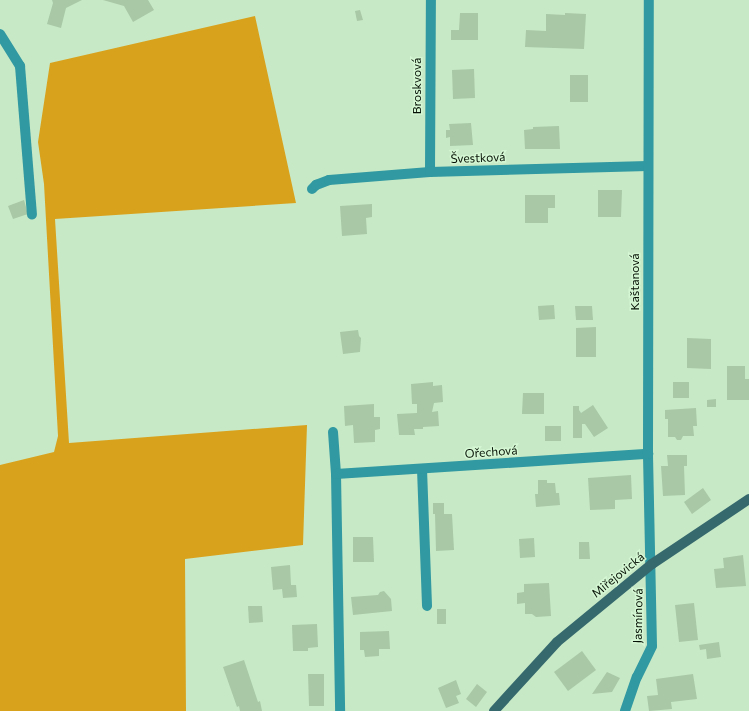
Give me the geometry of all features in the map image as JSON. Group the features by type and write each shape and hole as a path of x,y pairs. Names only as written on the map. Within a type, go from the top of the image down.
{"street":[{"name":"Broskvová","path":"430,172 431,0"},
{"name":"Kaštanová","path":"649,0 648,454 652,564"},
{"path":"0,34 20,66 32,215"},
{"name":"Švestková","path":"312,189 316,185 329,180 430,172 648,166"},
{"path":"333,432 336,474 340,711"},
{"name":"Ořechová","path":"336,474 648,454"},
{"path":"422,469 427,606"},
{"name":"Miřejovická","path":"494,711 557,642 652,564 749,499"},
{"name":"Jasmínová","path":"625,711 637,677 652,646 652,564"}],"shaded area":[{"path":"255,16 296,203 55,219 69,443 307,425 303,545 185,559 186,711 0,711 0,465 54,452 58,436 44,184 38,142 50,63"}],"building":[{"path":"52,0 82,0 66,8 61,28 47,24 53,3"},
{"path":"103,0 148,0 154,10 133,22 124,6"},
{"path":"360,10 363,20 357,21 355,11"},
{"path":"460,13 478,13 478,40 451,40 451,30 459,30"},
{"path":"565,13 586,14 584,49 525,47 526,30 546,31 546,14 565,15"},
{"path":"474,69 475,98 453,99 452,70"},
{"path":"570,75 588,75 588,102 570,102"},
{"path":"471,123 473,145 450,146 450,137 446,138 446,130 450,130 449,124"},
{"path":"559,126 560,149 525,149 524,130 533,129 533,127"},
{"path":"598,190 622,190 621,217 598,217"},
{"path":"525,195 555,195 555,208 548,208 548,223 525,223"},
{"path":"24,200 28,214 13,219 8,206"},
{"path":"372,204 372,217 366,218 367,234 342,236 340,206"},
{"path":"554,305 555,319 539,320 538,306"},
{"path":"575,306 592,306 593,320 576,320"},
{"path":"596,327 596,357 576,357 576,328"},
{"path":"358,330 361,338 360,352 343,354 340,332"},
{"path":"687,338 711,339 711,369 687,368"},
{"path":"727,366 745,366 745,379 749,379 749,400 727,400"},
{"path":"433,382 433,386 442,385 443,402 434,403 432,412 438,411 439,426 414,429 415,435 399,435 397,414 417,413 417,404 412,404 411,384"},
{"path":"673,382 689,382 689,398 673,398"},
{"path":"523,393 544,393 544,414 522,414"},
{"path":"716,399 716,407 707,407 707,400"},
{"path":"374,404 374,417 380,417 380,429 375,430 375,442 354,443 353,425 345,426 344,406"},
{"path":"593,405 608,428 594,437 585,424 582,424 582,438 573,438 573,406 579,406 581,413"},
{"path":"696,408 697,426 693,426 694,436 683,436 681,440 677,440 675,437 668,437 668,419 665,419 665,410"},
{"path":"545,426 561,426 561,441 545,441"},
{"path":"667,455 687,455 687,466 684,466 685,495 663,496 661,466 668,466"},
{"path":"631,475 632,499 615,500 615,509 590,510 588,478"},
{"path":"538,480 547,480 547,483 555,483 556,493 559,493 560,505 536,507 535,494 538,494"},
{"path":"703,488 711,500 692,514 684,502"},
{"path":"433,503 444,503 444,514 452,514 454,550 436,551 435,514 433,514"},
{"path":"353,537 373,537 374,562 353,562"},
{"path":"534,538 535,557 520,558 519,539"},
{"path":"579,542 589,542 590,559 579,559"},
{"path":"743,555 746,586 716,588 714,569 724,568 723,558"},
{"path":"290,565 291,585 296,585 297,597 283,598 282,589 273,590 271,567"},
{"path":"549,583 551,616 536,617 532,614 525,614 525,603 517,604 517,593 524,592 524,584"},
{"path":"384,591 391,599 392,611 353,615 351,597 378,595 380,592"},
{"path":"694,603 698,640 679,642 675,605"},
{"path":"248,606 262,606 263,622 249,623"},
{"path":"437,609 446,609 446,624 437,624"},
{"path":"317,624 318,647 308,648 308,651 293,651 292,625"},
{"path":"389,631 390,649 379,649 379,656 365,657 364,650 360,650 360,632"},
{"path":"719,642 721,657 707,659 706,649 700,650 699,645"},
{"path":"582,651 596,670 568,691 554,672"},
{"path":"244,660 258,702 260,701 262,711 240,711 239,706 237,707 223,667"},
{"path":"607,672 620,678 612,692 592,694"},
{"path":"308,674 324,674 324,706 309,706"},
{"path":"693,674 697,699 671,702 672,709 649,711 647,696 658,695 656,679"},
{"path":"456,680 461,694 456,696 459,703 446,708 438,688"},
{"path":"477,684 487,692 476,707 466,699"}]}
